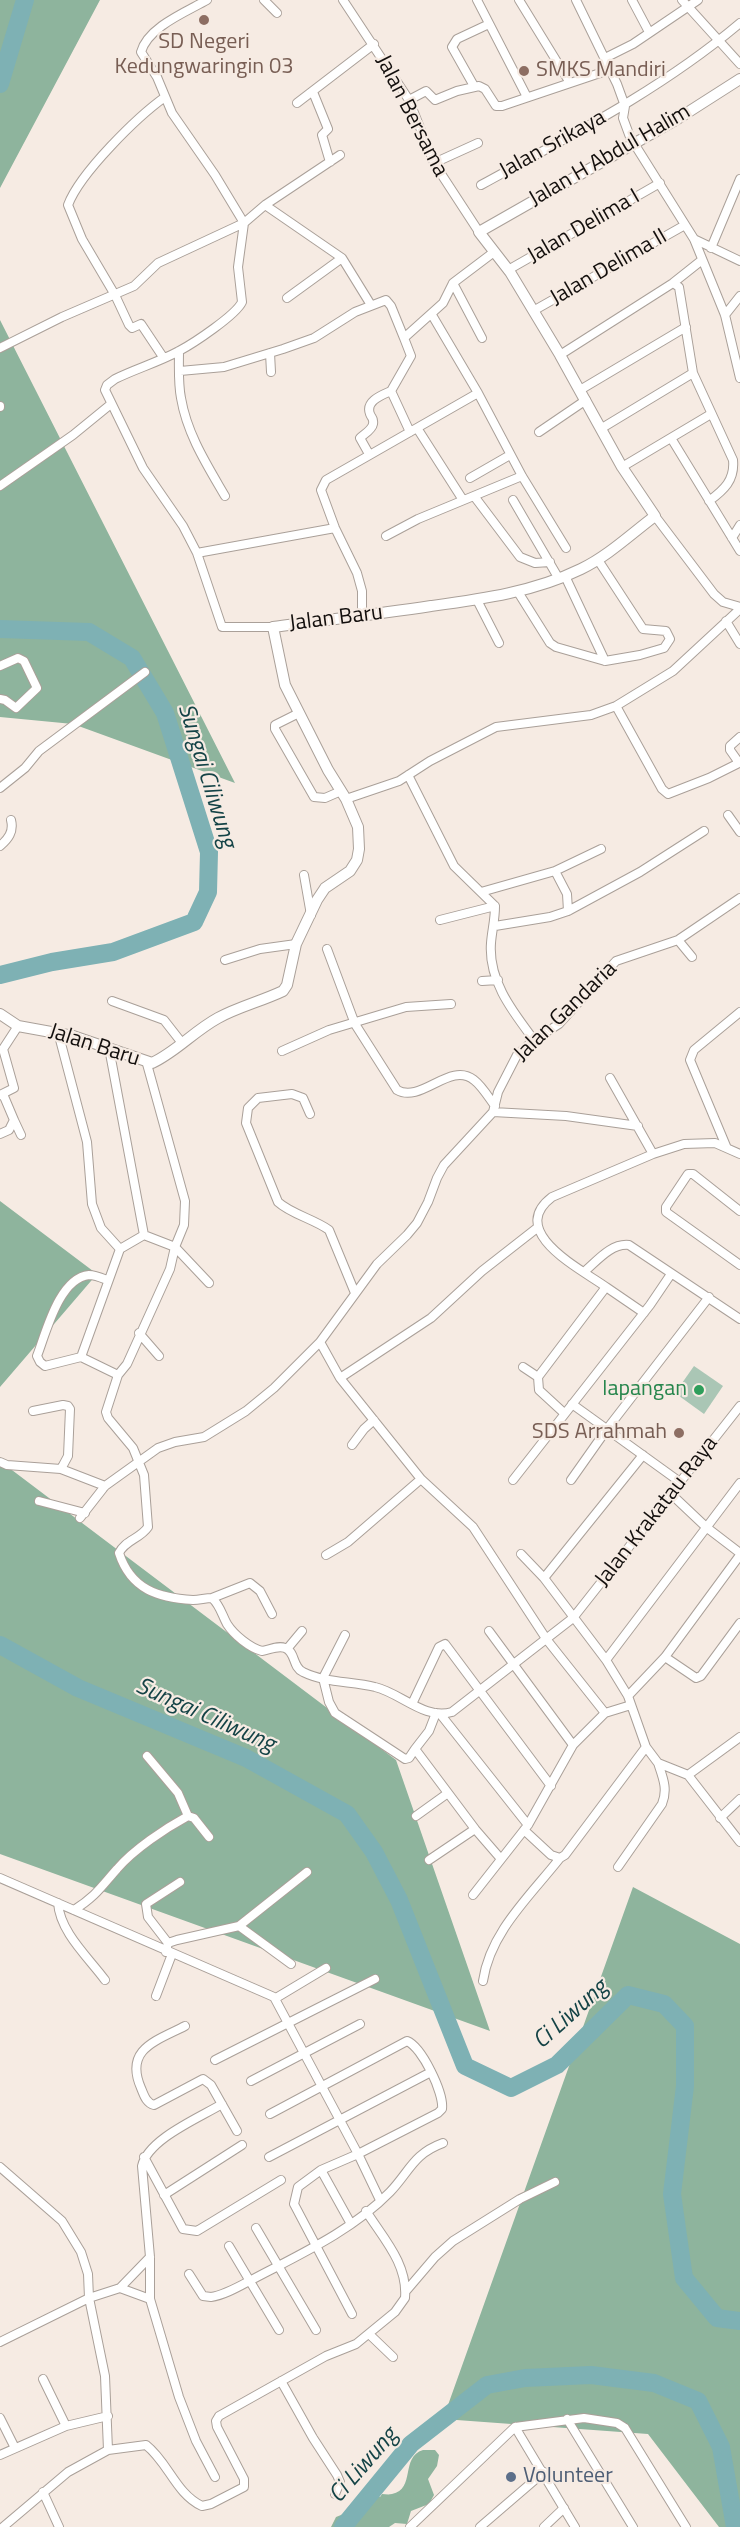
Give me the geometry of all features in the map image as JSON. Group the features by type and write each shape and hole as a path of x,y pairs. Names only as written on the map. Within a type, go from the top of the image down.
{"street":[{"path":"207,0 157,30 143,44 141,52 157,77 172,113 215,175 244,223 238,267 242,293 240,307 179,351 107,385 105,390 143,468 183,526 197,553 222,627 273,627"},
{"path":"264,0 277,13"},
{"name":"Jalan Bersama","path":"344,0 409,100 434,163 479,232"},
{"path":"477,0 527,97"},
{"path":"519,0 570,83"},
{"path":"576,0 612,69 625,106 623,118 634,143 694,239 725,315 740,378"},
{"path":"632,0 649,32"},
{"path":"605,58 649,32 685,3 698,0"},
{"path":"685,3 740,64"},
{"name":"Jalan Srikaya","path":"481,185 625,106 720,40 740,23"},
{"path":"474,86 452,47 457,39 489,24"},
{"path":"297,103 374,44"},
{"path":"409,100 426,91 435,100 474,86 485,89 498,106 612,69"},
{"name":"Jalan H Abdul Halim","path":"479,232 740,80"},
{"path":"313,92 328,129 322,135 330,162"},
{"path":"163,357 141,324 131,327 82,240 68,205 78,187 108,149 151,107 165,97"},
{"path":"434,163 478,143"},
{"path":"0,348 62,317 134,286 158,263 244,223 265,204 340,155"},
{"path":"711,248 740,179"},
{"name":"Jalan Delima I","path":"508,270 660,183"},
{"path":"265,204 342,258 371,305"},
{"name":"Jalan Delima II","path":"533,311 685,225"},
{"path":"299,713 278,722 275,729 314,797 344,795 399,781 496,727 591,715 616,706 673,671 740,608 723,602 714,594 655,516 622,467 560,355 508,270 479,232"},
{"path":"694,239 740,261"},
{"path":"404,338 443,303 453,283 494,252"},
{"path":"287,298 342,258"},
{"path":"560,355 673,283 702,261"},
{"path":"453,283 482,338"},
{"path":"673,283 679,287 693,373 733,460 734,471 723,491 709,501"},
{"path":"725,315 740,296"},
{"path":"180,371 217,368 314,338 355,312 386,300 391,306 411,356 391,391 370,404 369,412 374,421 372,427 360,438 369,454"},
{"path":"432,315 478,393 522,476 566,548"},
{"path":"580,390 686,327"},
{"path":"179,351 180,397 196,445 225,496"},
{"path":"270,353 271,372"},
{"path":"602,428 693,373"},
{"path":"391,391 414,430 463,500"},
{"path":"362,616 362,591 357,573 334,528 321,490 326,480 478,393"},
{"path":"539,432 586,400"},
{"path":"0,486 73,435 111,404"},
{"path":"622,467 711,414"},
{"path":"671,438 740,551"},
{"path":"470,478 510,455"},
{"path":"386,536 463,500 522,476"},
{"path":"474,496 520,557 535,563 550,562"},
{"path":"513,500 562,578 605,661"},
{"name":"Jalan Baru","path":"0,1014 18,1026 58,1032 109,1048 147,1064 168,1056 182,1043 219,1017 283,991 287,985 292,944 311,916 325,888 346,876 357,860 359,849 358,827 344,795 299,713 282,676 273,627 477,600 518,592 562,578 598,560 655,516"},
{"path":"732,538 740,525"},
{"path":"197,553 334,528"},
{"path":"518,592 550,643 605,661 664,648 670,639 666,631 644,629 598,560"},
{"path":"477,600 499,643"},
{"path":"726,621 740,644"},
{"path":"0,666 18,658 24,661 33,675 37,688 16,708 0,699"},
{"path":"0,788 25,768 39,751 144,672"},
{"path":"616,706 662,789 668,794 737,764 730,746 740,737"},
{"path":"408,775 454,866 495,906 495,926 491,943 493,966 504,1000 534,1040"},
{"path":"728,815 740,832"},
{"path":"0,846 10,834 11,820"},
{"path":"495,926 550,917 568,911 640,872 704,831"},
{"path":"481,892 555,871 601,849"},
{"path":"555,871 567,894 568,911"},
{"path":"304,875 311,916"},
{"name":"Jalan Gandaria","path":"39,1501 82,1516 105,1485 138,1461 158,1448 175,1442 204,1437 246,1411 273,1388 320,1342 377,1263 407,1235 417,1222 428,1202 436,1178 444,1166 494,1109 498,1092 517,1055 534,1040 559,1024 616,961 678,940 740,898"},
{"path":"440,920 495,906"},
{"path":"678,940 692,957"},
{"path":"225,960 260,949 292,944"},
{"path":"327,949 355,1024 398,1090 405,1095 446,1078 466,1076 477,1083 494,1109 638,1126"},
{"path":"482,981 498,980"},
{"path":"112,1000 164,1020 182,1043"},
{"path":"282,1051 328,1030 355,1024 406,1007 451,1004"},
{"path":"726,1146 690,1060 694,1050 740,1012"},
{"path":"18,1026 3,1049 14,1088 1,1095 21,1135"},
{"path":"58,1032 87,1142 92,1204 101,1228 120,1249"},
{"path":"109,1048 144,1235"},
{"path":"147,1064 185,1201 184,1225 162,1290 139,1333 127,1364 118,1375 106,1412 108,1418 133,1448 144,1475 148,1527 121,1549 119,1554 124,1566 140,1585 156,1594 196,1600 212,1599 250,1583 260,1591 272,1614"},
{"path":"610,1078 653,1154"},
{"path":"310,1114 303,1098 292,1094 258,1098 248,1108 246,1123 278,1202 284,1208 310,1218 329,1230 355,1293"},
{"path":"0,1134 9,1130 14,1120"},
{"path":"644,1313 554,1252 537,1228 537,1215 543,1204 552,1197 653,1154 684,1144 701,1142 726,1146 739,1151"},
{"path":"740,1211 693,1174 688,1174 666,1208 666,1212 740,1265"},
{"path":"340,1378 431,1318 482,1271 537,1228"},
{"path":"81,1357 120,1249 144,1235"},
{"path":"144,1235 175,1247 209,1283"},
{"path":"584,1272 612,1248 623,1244 636,1248 740,1319"},
{"path":"513,1480 644,1313 671,1274"},
{"path":"107,1280 88,1275 74,1281 66,1289 55,1309 37,1356 45,1366 81,1357 118,1375"},
{"path":"537,1377 606,1287"},
{"path":"571,1480 607,1429 709,1297"},
{"path":"139,1333 159,1356"},
{"path":"320,1342 340,1378 421,1479 473,1527 547,1640 605,1713"},
{"path":"523,1367 537,1377 539,1390 564,1413"},
{"path":"572,1404 680,1482"},
{"path":"33,1411 63,1405 70,1409 68,1456 61,1469"},
{"name":"Jalan Krakatau Raya","path":"439,1714 452,1712 573,1618 740,1406"},
{"path":"352,1445 374,1420"},
{"path":"544,1578 642,1455"},
{"path":"0,1462 7,1465 61,1469 105,1485"},
{"path":"326,1555 348,1542 421,1479"},
{"path":"606,1660 740,1483"},
{"path":"472,1894 526,1828 573,1744 605,1713 629,1701 665,1657 740,1554 706,1527 670,1493"},
{"path":"521,1554 544,1578 606,1660 629,1701 646,1747 658,1763 665,1783 666,1794 662,1804 618,1867"},
{"path":"212,1599 219,1606 231,1629 251,1646 262,1651 280,1647 287,1648 298,1669 323,1678 376,1687 439,1714 526,1828 551,1855 560,1858"},
{"path":"665,1657 696,1678 701,1676 740,1623"},
{"path":"287,1648 302,1631"},
{"path":"489,1631 573,1744"},
{"path":"345,1635 323,1678 329,1702 335,1713 343,1720 405,1759 409,1758 439,1714"},
{"path":"412,1704 439,1647 445,1644 551,1786"},
{"path":"688,1775 740,1737"},
{"path":"483,1981 487,1962 496,1940 567,1852 646,1747"},
{"path":"415,1749 501,1859"},
{"path":"147,1756 178,1793 189,1816 194,1818 209,1837"},
{"path":"658,1763 688,1775 740,1842"},
{"path":"416,1816 448,1793"},
{"path":"720,1818 740,1799"},
{"path":"74,1910 96,1896 118,1868 132,1855 173,1824 189,1816"},
{"path":"429,1860 475,1828"},
{"path":"169,1950 239,1926 307,1872"},
{"path":"0,1878 276,1998 380,2200"},
{"path":"156,1996 169,1950 148,1917 146,1904 180,1882"},
{"path":"58,1903 59,1914 66,1928 105,1980"},
{"path":"239,1926 291,1964"},
{"path":"276,1998 326,1968"},
{"path":"215,2060 375,1978"},
{"path":"251,2081 360,2024"},
{"path":"185,2026 145,2048 139,2054 135,2074 144,2096 149,2103 154,2105 203,2079 211,2085 237,2131"},
{"path":"270,2114 407,2041 415,2046 441,2094 442,2109 358,2154 321,2170 298,2187 294,2204 314,2246 352,2314"},
{"path":"270,2157 431,2072"},
{"path":"215,2478 196,2441 179,2397 150,2299 150,2257 142,2166 144,2157 153,2145 222,2104"},
{"path":"189,2274 207,2298 249,2281 351,2224 390,2192 407,2167 431,2147 443,2143"},
{"path":"164,2195 242,2145"},
{"path":"144,2157 183,2229 197,2231 281,2180"},
{"path":"0,2167 62,2221 81,2252 88,2274 89,2298 105,2376 108,2450"},
{"path":"321,2170 351,2224"},
{"path":"3,2527 68,2472 108,2450 146,2445 153,2450 189,2497 202,2506 240,2490 245,2484 216,2421 219,2416 326,2356 346,2350 369,2334 402,2304 406,2291 435,2257 453,2241 520,2199 555,2182"},
{"path":"366,2211 396,2254 406,2291"},
{"path":"256,2228 316,2330"},
{"path":"229,2246 279,2330"},
{"path":"0,2342 89,2298 120,2288 150,2257"},
{"path":"120,2288 150,2299"},
{"path":"369,2334 393,2358"},
{"path":"43,2379 66,2426"},
{"path":"280,2380 337,2475 340,2482 335,2494"},
{"path":"0,2455 66,2426 108,2416"},
{"path":"0,2418 15,2448"},
{"path":"567,2419 633,2527"},
{"path":"410,2527 515,2427 567,2419 617,2422 625,2428 686,2527"},
{"path":"515,2427 575,2527"},
{"path":"480,2527 544,2472"},
{"path":"43,2492 59,2527"},
{"path":"544,2527 564,2508"}],"green space":[{"path":"0,0 100,0 0,188"},
{"path":"0,320 235,783 73,724 0,717"},
{"path":"0,1201 97,1274 0,1387"},
{"name":"lapangan","path":"694,1366 723,1386 704,1414 675,1393"},
{"path":"0,1461 396,1760 490,2031 0,1854"},
{"path":"633,1887 740,1944 740,2527 719,2527 648,2434 443,2419"},
{"path":"423,2450 435,2450 439,2455 437,2466 428,2479 434,2495 429,2504 411,2511 407,2524 395,2523 389,2527 331,2527 336,2517 346,2513 359,2494 369,2491 380,2497 382,2494 399,2491 404,2486 412,2459"}],"waterway":[{"name":"Sungai Ciliwung","path":"0,84 25,0"},
{"name":"Sungai Ciliwung","path":"0,629 89,632 132,658 165,713 209,852 208,892 194,922 113,952 52,962 0,975"},
{"name":"Ci Liwung","path":"0,1645 78,1688 246,1758 347,1814 374,1852 399,1900 465,2066 511,2088 557,2065 628,1995 664,2004 685,2026 685,2086 672,2194 684,2278 717,2318 740,2321"},
{"name":"Ci Liwung","path":"343,2527 411,2444 487,2385 525,2378 591,2375 654,2383 698,2401 721,2447 735,2527"}],"place":[{"name":"SD Negeri Kedungwaringin 03","path":"204,20"},
{"name":"SMKS Mandiri","path":"524,71"},
{"name":"lapangan","path":"699,1390"},
{"name":"SDS Arrahmah","path":"679,1433"},
{"name":"Volunteer","path":"511,2477"}]}
